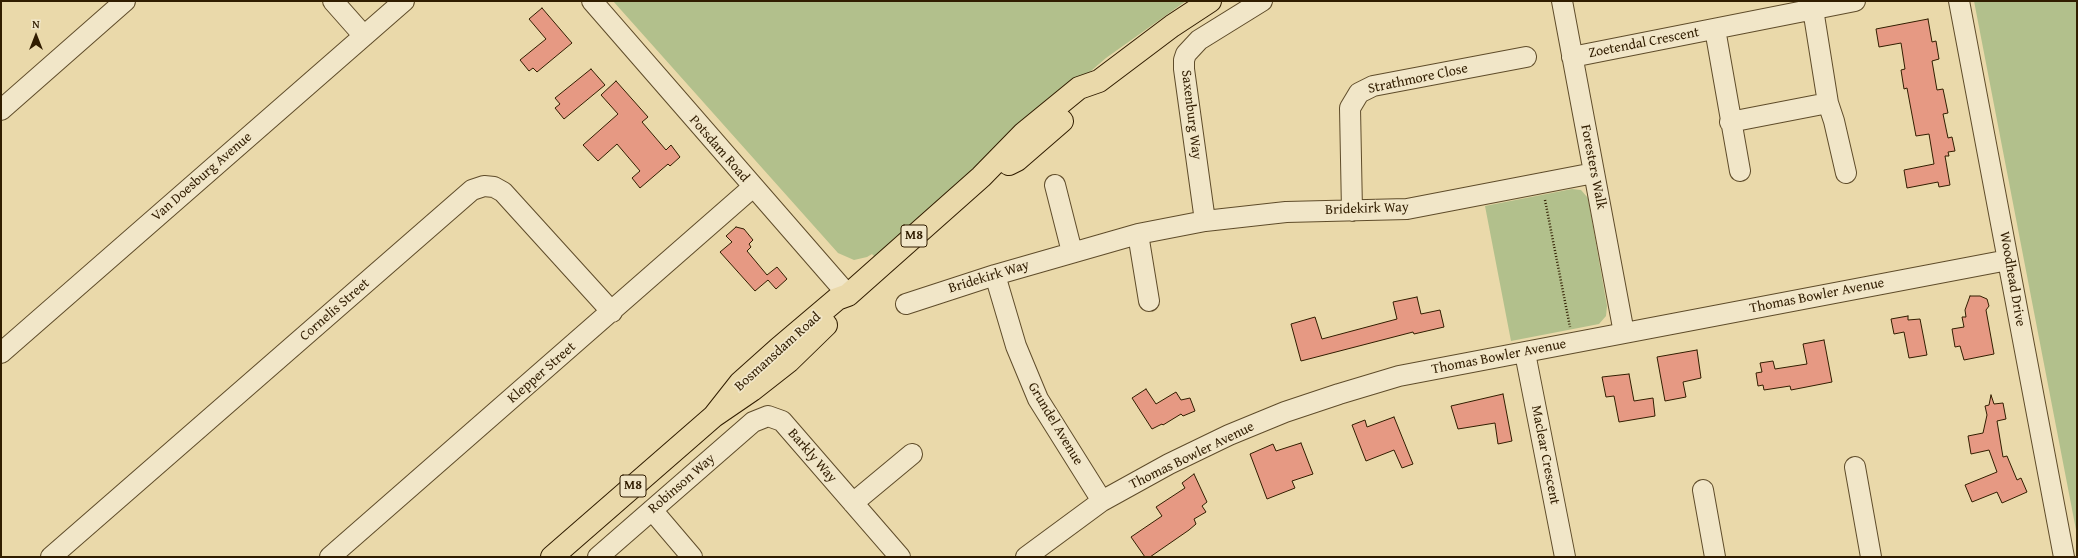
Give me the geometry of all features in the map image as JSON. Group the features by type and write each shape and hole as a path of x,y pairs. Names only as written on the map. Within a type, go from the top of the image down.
{"main road":[{"name":"Bosmansdam Road","path":"552,557 714,416 752,390 789,361 838,313 848,295 981,177 1024,133 1079,88 1099,81 1172,26 1210,1"}],"street":[{"path":"1,110 125,1"},
{"path":"334,1 364,36"},
{"name":"Van Doesburg Avenue","path":"1,353 404,1"},
{"name":"Potsdam Road","path":"592,1 752,187 848,295"},
{"name":"Saxenburg Way","path":"1205,221 1184,60 1186,54 1199,40 1262,1"},
{"name":"Foresters Walk","path":"1562,1 1624,333"},
{"name":"Zoetendal Crescent","path":"1572,57 1855,1"},
{"name":"Woodhead Drive","path":"1959,1 2064,557"},
{"path":"1813,9 1828,103 1834,121 1846,173"},
{"name":"Zoetendal Crescent","path":"1715,29 1730,122 1740,171"},
{"name":"Strathmore Close","path":"1352,211 1350,108 1359,93 1374,86 1526,57"},
{"path":"1730,122 1828,103"},
{"name":"Bridekirk Way","path":"906,304 1072,252 1138,234 1205,221 1286,212 1407,209 1594,173"},
{"path":"1054,185 1072,252"},
{"name":"Cornelis Street","path":"51,557 472,190 484,186 494,187 503,192 612,312"},
{"name":"Klepper Street","path":"330,557 612,312 752,187"},
{"path":"1138,234 1149,301"},
{"name":"Thomas Bowler Avenue","path":"1026,557 1102,501 1198,449 1285,412 1399,376 2008,260"},
{"name":"Grundel Avenue","path":"995,275 1016,346 1038,399 1102,501"},
{"name":"Maclear Crescent","path":"1525,353 1565,557"},
{"name":"Barkly Way","path":"768,416 782,421 900,557"},
{"name":"Robinson Way","path":"598,557 753,422 768,416"},
{"path":"853,503 912,454"},
{"path":"1855,467 1871,557"},
{"path":"1703,490 1715,557"},
{"path":"652,510 692,557"}],"path":[{"path":"1542,183 1573,343"}],"green space":[{"path":"613,1 1186,1 1106,58 875,257 872,254 867,257 854,260 838,253"},
{"path":"1974,1 2077,1 2077,535"},
{"path":"1572,189 1581,190 1588,198 1607,306 1606,316 1599,324 1511,341 1485,206"}],"building":[{"path":"542,8 572,43 537,72 533,68 529,71 520,60 546,39 529,19"},
{"path":"1928,19 1932,42 1936,41 1939,59 1932,61 1937,90 1943,89 1948,113 1943,114 1948,138 1952,137 1955,151 1948,152 1949,156 1945,156 1950,185 1939,187 1938,182 1907,188 1904,170 1934,164 1929,134 1916,136 1907,88 1904,89 1901,70 1905,69 1901,43 1879,47 1876,29"},
{"path":"591,69 605,85 564,119 555,108 560,104 555,98"},
{"path":"616,81 648,117 642,122 666,150 671,145 680,157 670,166 668,164 640,188 632,178 640,171 617,144 598,161 583,145 618,114 601,95"},
{"path":"736,227 744,229 753,240 749,244 751,247 747,251 767,275 777,267 787,279 776,289 768,280 755,291 720,252 732,242 726,236"},
{"path":"1970,296 1980,296 1987,299 1989,306 1986,310 1994,354 1964,360 1960,346 1955,347 1952,329 1964,327 1962,317 1966,317 1965,310"},
{"path":"1417,297 1421,314 1440,310 1444,327 1414,334 1413,332 1301,361 1291,324 1315,317 1322,339 1397,319 1393,302"},
{"path":"1908,316 1908,320 1920,319 1927,355 1909,358 1904,332 1894,334 1891,319"},
{"path":"1824,340 1832,382 1791,390 1790,386 1764,390 1763,385 1758,386 1756,373 1762,372 1760,363 1773,361 1775,369 1807,364 1803,344"},
{"path":"1697,350 1701,378 1683,382 1686,397 1665,401 1657,357"},
{"path":"1629,374 1634,401 1653,398 1655,416 1619,422 1614,396 1606,397 1602,377"},
{"path":"1146,389 1156,404 1176,392 1181,400 1190,398 1195,411 1183,416 1181,414 1163,425 1162,424 1152,429 1132,398"},
{"path":"1503,394 1512,441 1498,444 1495,423 1458,429 1451,406"},
{"path":"1991,395 1994,404 2003,403 2006,419 1997,421 2003,457 2007,456 2017,480 2021,478 2027,492 2002,503 1997,492 1972,502 1965,485 1997,472 1989,450 1971,454 1968,436 1983,433 1987,415 1985,406 1989,405"},
{"path":"1394,417 1413,464 1402,468 1394,450 1366,461 1352,425 1365,420 1367,427"},
{"path":"1301,443 1313,474 1292,481 1295,488 1267,499 1250,454 1273,444 1276,451"},
{"path":"1194,474 1207,502 1202,506 1206,512 1194,519 1196,524 1189,530 1150,557 1145,557 1131,537 1162,516 1156,507 1185,488 1182,483"}]}
